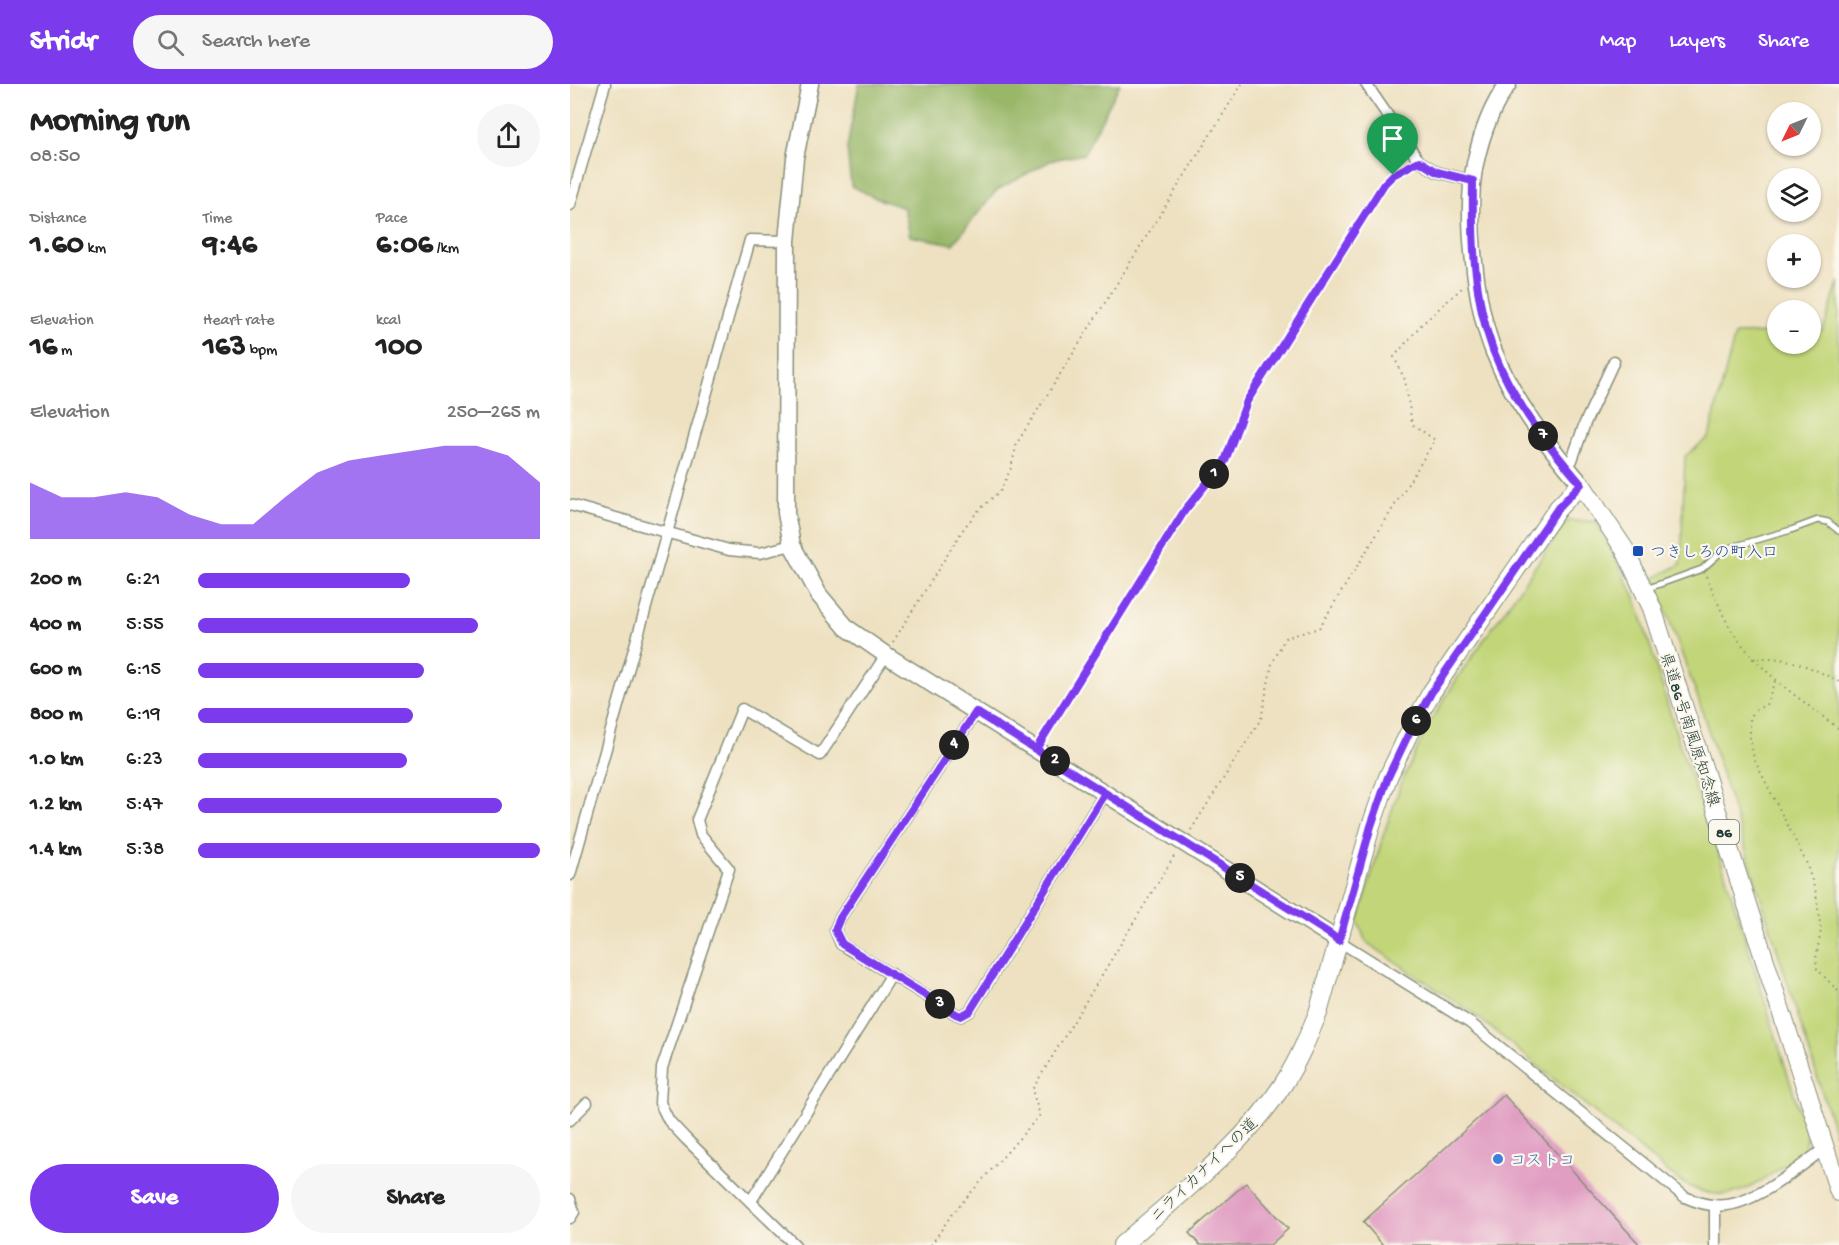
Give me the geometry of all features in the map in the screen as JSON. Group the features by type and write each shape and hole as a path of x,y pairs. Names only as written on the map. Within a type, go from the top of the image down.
{"main road":[{"name":"県道86号南風原知念線","path":"1581,484 1625,550 1652,608 1839,1191"},
{"name":"ニライカナイへの道","path":"1122,1245 1217,1160 1270,1103 1289,1074 1317,1013 1371,826 1388,777 1408,735 1431,693 1558,508 1581,484"}],"street":[{"path":"570,205 605,84"},
{"path":"810,84 795,158 787,241 784,474 786,513 792,545 819,595 847,628 886,655 1470,1023 1675,1191 1698,1203 1715,1206 1741,1202 1825,1148"},
{"path":"1366,84 1419,161 1437,172 1473,181"},
{"path":"1508,84 1490,116 1475,163 1473,249 1482,311 1498,361 1523,408 1581,484"},
{"path":"570,874 750,240 787,241"},
{"path":"1567,467 1614,361"},
{"path":"570,505 729,550 760,553 792,545"},
{"path":"795,1245 686,1139 669,1121 660,1103 662,1068 729,869 701,835 697,820 742,709 820,755 886,655"},
{"path":"976,712 840,918 835,930 842,944 961,1016 970,1011 1105,793"},
{"path":"751,1201 892,974"},
{"path":"570,1120 587,1103"},
{"path":"570,1199 574,1212 570,1218"},
{"path":"1715,1206 1715,1245"}],"lane":[{"path":"1644,590 1702,569 1729,548 1818,520 1828,522 1839,531"}],"path":[{"path":"886,655 964,528 978,511 1001,490 1011,468 1017,443 1242,84"},
{"path":"1036,749 1185,510 1225,461 1247,401 1384,184 1393,175 1419,161"},
{"path":"931,1245 952,1214 1040,1115 1032,1090 1261,719 1272,664 1285,638 1319,628 1435,440 1412,424 1405,380 1394,357 1421,325 1476,274"},
{"path":"1702,569 1728,624 1752,658 1775,681 1839,729"},
{"path":"1752,658 1777,657 1813,668 1839,682"},
{"path":"1775,681 1766,705 1757,709 1750,717 1750,738 1754,759 1806,862 1816,893 1821,930 1816,958 1817,969 1839,992"}],"green space":[{"path":"859,84 1120,84 1084,154 1052,160 997,190 953,244 910,236 904,208 851,186 847,148"},
{"path":"1839,281 1839,1146 1699,701 1654,578 1681,564 1685,456 1709,437 1735,334 1767,333 1767,354 1821,354 1821,331 1823,331"},
{"path":"1567,521 1596,521 1634,595 1681,749 1721,861 1807,1136 1803,1152 1758,1183 1730,1194 1714,1194 1697,1190 1678,1180 1474,1014 1366,942 1358,922 1402,781 1428,726 1458,677"}],"building":[{"name":"コストコ","path":"1504,1095 1640,1245 1383,1245 1363,1222"},
{"path":"1246,1183 1288,1229 1270,1245 1200,1245 1189,1233"}],"place":[{"name":"つきしろの町入口","path":"1638,551"},
{"name":"コストコ","path":"1498,1159"}],"route":[{"path":"1393,175 1384,184 1247,401 1225,461 1185,510 1036,749 1105,793 970,1011 961,1016 956,1014 842,944 835,930 840,918 976,712 1036,749 1330,934 1339,941 1371,826 1388,777 1408,735 1431,693 1558,508 1581,484 1542,436 1523,408 1494,352 1482,311 1476,274 1473,249 1473,181 1437,172 1419,161 1393,175"}]}
